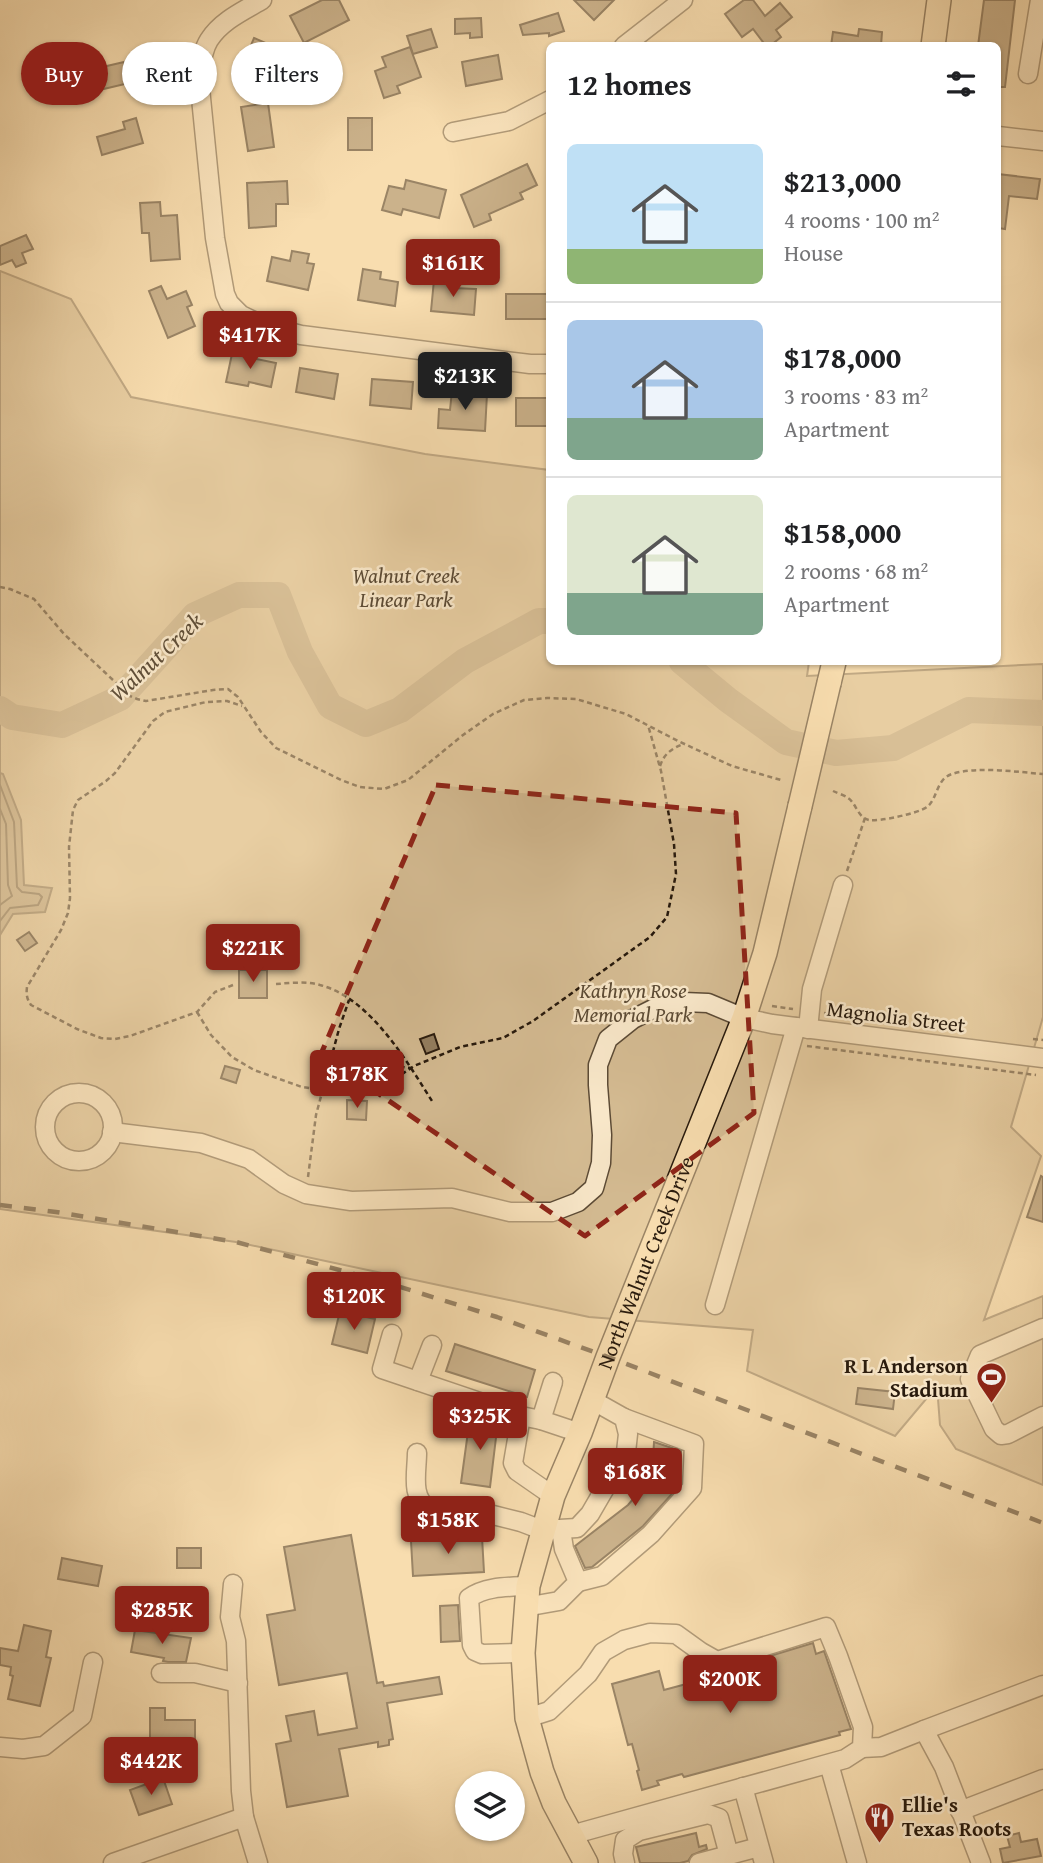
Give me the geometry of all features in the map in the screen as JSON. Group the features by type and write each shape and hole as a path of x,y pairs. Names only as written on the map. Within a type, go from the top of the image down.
{"main road":[{"path":"934,42 939,0"},
{"name":"North Walnut Creek Drive","path":"586,1863 554,1803 527,1718 523,1653 527,1597 552,1530 553,1496 744,1018 765,953 831,672"}],"street":[{"path":"262,0 227,20 208,41 199,78 215,239 229,303 241,315 262,326 301,335 546,364"},
{"path":"629,42 683,0"},
{"path":"1028,74 1040,21 1040,0"},
{"path":"453,132 509,121 546,102"},
{"path":"1001,136 1043,141"},
{"path":"715,1305 843,885"},
{"name":"Magnolia Street","path":"112,1132 201,1143 249,1158 284,1184 306,1194 351,1201 452,1198 510,1212 552,1212 578,1202 594,1188 601,1163 602,1135 598,1065 608,1039 633,1019 663,1004 709,1003 744,1018 798,1033 1043,1058"},
{"path":"1043,1328 980,1355 970,1379 994,1429 1001,1435 1043,1416"},
{"path":"392,1334 382,1369 580,1433"},
{"path":"418,1381 432,1345"},
{"path":"541,1420 553,1382"},
{"path":"523,1653 482,1654 475,1651 472,1645 469,1598 476,1593 498,1587 527,1597 559,1601 578,1582 602,1576 651,1534 692,1488 694,1444 624,1418 592,1400"},
{"path":"521,1416 513,1463 517,1471 553,1496"},
{"path":"417,1453 417,1495 422,1505 429,1509 489,1514 552,1530 577,1528 590,1514 626,1452 628,1434 624,1418"},
{"path":"552,1530 564,1549 578,1582"},
{"path":"233,1584 230,1617 236,1641 241,1791 244,1817 258,1863"},
{"path":"527,1718 549,1711 588,1674 603,1652 624,1640 650,1633 676,1633 717,1661 826,1627 863,1727 862,1748"},
{"path":"0,1748 44,1746 82,1716 93,1662"},
{"path":"161,1673 195,1673 238,1683"},
{"path":"571,1835 845,1759 862,1748 881,1747 1043,1685"},
{"path":"924,1730 944,1767 981,1863"},
{"path":"829,1764 857,1863"},
{"path":"960,1811 1043,1779"},
{"path":"699,1863 729,1855 762,1855 743,1787"},
{"path":"625,1863 625,1840 639,1831 708,1814 719,1818 729,1855"},
{"path":"113,1863 244,1817"}],"path":[{"path":"0,587 34,599 64,634 130,696 146,701 228,689 238,697 261,732 276,748 360,787 384,789 408,780 493,715 524,700 547,698 576,699 626,714 732,766 781,780"},
{"path":"233,985 215,992 197,1012 115,1039 101,1038 77,1029 31,1005 26,994 68,913 69,847 73,810 78,800 115,773 153,721 165,712 206,702 227,701 244,706"},
{"path":"197,1012 211,1035 232,1057 254,1070 302,1087 337,1092 367,1091 386,1085 411,1068 460,1047 503,1038 533,1021 650,937 667,917 676,874 674,844 660,766 648,725"},
{"path":"660,766 663,757 683,744"},
{"path":"833,791 849,798 859,813 868,820 883,820 919,811 928,806 943,779 951,774 995,771 1043,774"},
{"path":"843,885 865,818"},
{"path":"276,984 292,982 319,985 342,994 387,1033 432,1101"},
{"path":"306,1194 316,1115 349,1000"},
{"path":"798,1033 885,1057 1043,1075"},
{"path":"332,1059 411,1068"}],"highlighted area":[{"path":"436,785 736,813 754,1113 585,1236 321,1054"}],"green space":[{"name":"Kathryn Rose Memorial Park","path":"0,271 71,299 131,397 425,454 546,470 546,665 809,665 807,676 1043,664 1043,1017 1011,1127 1041,1156 984,1320 1043,1296 1043,1485 956,1449 940,1425 937,1386 895,1436 747,1371 753,1330 589,1317 236,1242 0,1209"}],"water":[{"path":"0,773 3,774 21,820 24,885 52,888 45,912 13,914 0,935"}],"building":[{"path":"322,0 339,0 349,20 303,42 290,16"},
{"path":"574,0 614,0 594,20"},
{"path":"744,0 753,0 765,16 780,3 792,17 776,30 781,37 775,42 763,42 753,29 742,37 725,14"},
{"path":"984,0 1015,0 1005,87 1001,87 1001,42 979,42"},
{"path":"558,13 564,31 549,36 549,33 523,35 520,25"},
{"path":"481,18 482,37 470,38 470,33 455,34 455,19"},
{"path":"431,29 437,47 413,54 407,36"},
{"path":"859,29 882,32 881,42 832,42 833,32 858,36"},
{"path":"410,47 421,77 397,86 400,93 384,98 375,71 386,67 382,57"},
{"path":"498,55 502,79 466,86 462,62"},
{"path":"122,62 122,85 108,88 108,66"},
{"path":"268,105 274,147 248,151 241,107"},
{"path":"136,118 143,143 102,155 97,137 125,129 123,122"},
{"path":"348,118 372,118 372,150 348,150"},
{"path":"527,164 537,185 520,193 523,199 489,214 491,220 474,227 461,195"},
{"path":"1001,174 1040,179 1037,199 1009,196 1005,229 1001,228"},
{"path":"406,180 446,190 439,218 403,209 401,215 382,210 389,186 404,189"},
{"path":"287,181 288,204 276,204 276,226 249,228 247,183"},
{"path":"160,202 161,216 177,215 180,259 151,261 149,233 142,233 140,203"},
{"path":"26,235 33,249 22,253 26,263 16,267 12,260 0,265 0,246"},
{"path":"292,251 309,254 307,263 314,264 308,290 267,281 272,257 290,261"},
{"path":"363,269 381,272 380,279 398,282 395,306 358,300"},
{"path":"434,280 454,282 454,288 476,289 474,315 431,311"},
{"path":"161,286 167,299 186,291 192,305 187,307 195,326 168,338 149,291"},
{"path":"506,294 546,294 546,319 506,319"},
{"path":"232,354 276,363 271,387 249,382 248,386 226,382"},
{"path":"300,368 338,374 334,399 296,392"},
{"path":"372,379 413,382 411,409 370,405"},
{"path":"452,391 487,394 485,431 438,428 439,409 450,410"},
{"path":"516,398 546,398 546,426 516,426"},
{"path":"29,932 37,943 25,951 17,940"},
{"path":"239,970 267,970 267,998 239,998"},
{"path":"434,1034 439,1049 426,1054 420,1039"},
{"path":"225,1066 240,1070 236,1083 221,1078"},
{"path":"347,1100 367,1101 366,1120 347,1119"},
{"path":"1041,1176 1043,1177 1043,1222 1027,1217"},
{"path":"340,1311 375,1319 367,1353 332,1344"},
{"path":"455,1344 535,1370 527,1397 446,1371"},
{"path":"858,1388 895,1392 893,1409 856,1404"},
{"path":"470,1417 498,1421 490,1487 461,1483"},
{"path":"654,1442 681,1451 680,1485 643,1526 592,1567 585,1568 575,1546 628,1505 652,1477"},
{"path":"351,1535 377,1683 383,1682 384,1686 439,1677 442,1694 387,1703 393,1739 389,1740 389,1745 378,1747 378,1742 339,1749 348,1796 287,1807 276,1744 291,1741 286,1716 314,1711 318,1735 357,1728 347,1673 279,1685 267,1615 295,1610 284,1547"},
{"path":"482,1537 484,1572 413,1576 411,1541"},
{"path":"177,1548 201,1548 201,1568 177,1568"},
{"path":"62,1558 102,1566 98,1586 58,1579"},
{"path":"458,1605 460,1641 441,1642 440,1606"},
{"path":"24,1625 51,1631 46,1657 51,1658 40,1706 8,1699 13,1676 10,1675 11,1667 0,1665 0,1648 18,1651"},
{"path":"135,1630 191,1638 186,1662 168,1662 163,1661 164,1658 131,1652"},
{"path":"813,1643 816,1654 824,1651 851,1729 839,1732 840,1735 684,1777 682,1774 657,1781 659,1785 642,1790 632,1744 628,1745 612,1684 659,1671 664,1690 772,1661 770,1656"},
{"path":"150,1708 165,1708 165,1720 195,1720 195,1751 172,1750 172,1740 150,1739"},
{"path":"163,1778 172,1804 139,1815 130,1790"},
{"path":"696,1833 699,1847 706,1845 707,1849 692,1855 688,1861 640,1863 636,1847"},
{"path":"1019,1833 1021,1842 1037,1839 1041,1856 1003,1863 1000,1849 1010,1847 1007,1836"}],"waterway":[{"name":"Walnut Creek","path":"0,709 12,717 62,725 120,698 195,615 239,595 278,595 300,652 330,706 366,724 400,710 465,661 539,621 546,621"},
{"name":"Walnut Creek","path":"686,665 786,742 836,753 893,748 969,710 1043,713"}],"railway":[{"path":"0,1205 236,1242 384,1282 497,1317 608,1357 1043,1523"}],"place":[{"name":"R L Anderson Stadium","path":"991,1405"},
{"name":"Ellie's Texas Roots","path":"879,1844"}],"park label":[{"name":"Walnut Creek Linear Park","path":"406,588"}]}
